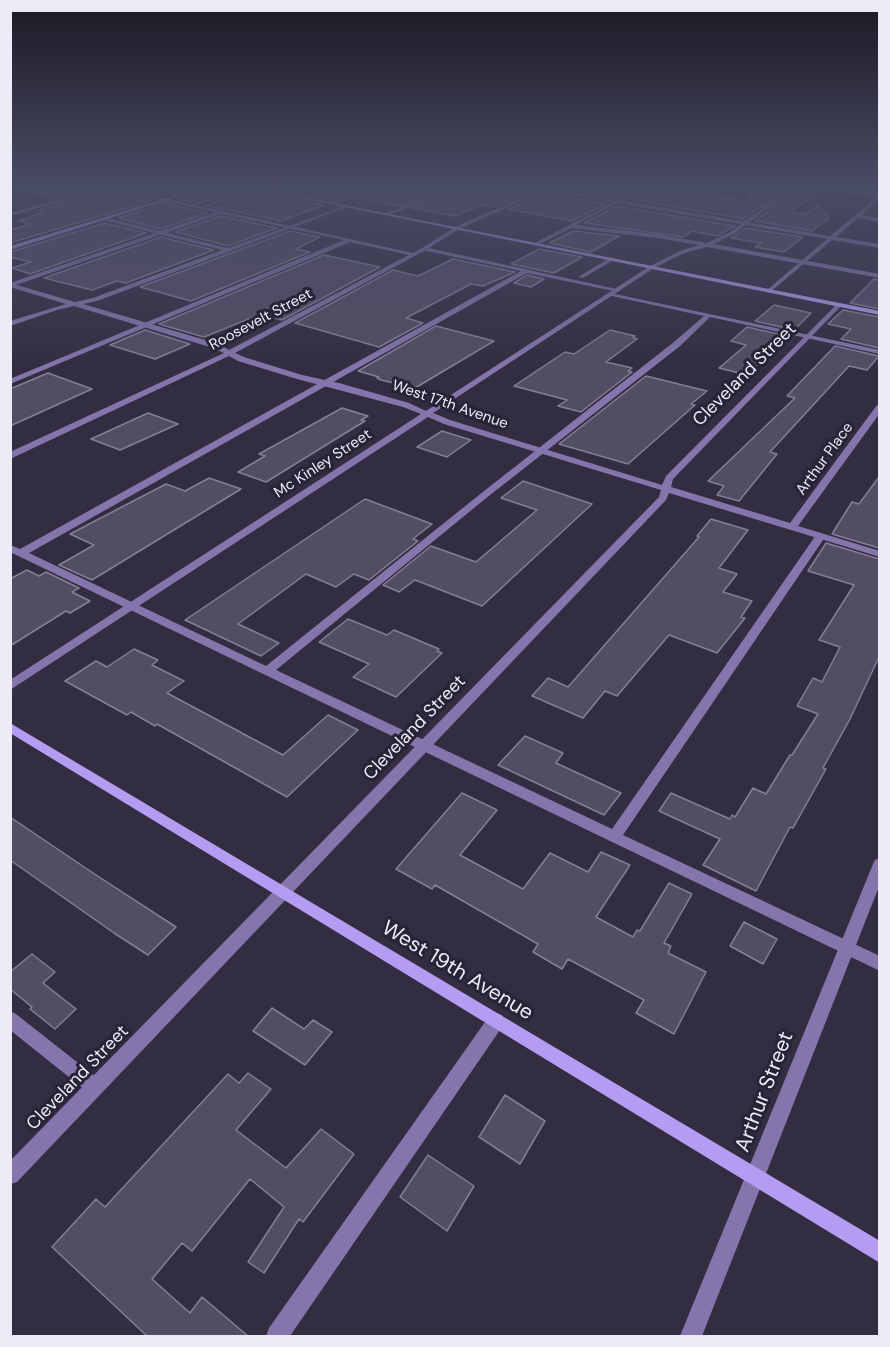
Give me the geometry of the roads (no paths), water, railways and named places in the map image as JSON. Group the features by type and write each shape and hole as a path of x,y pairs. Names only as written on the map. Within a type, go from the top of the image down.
{"main road":[{"path":"556,248 879,313"},
{"name":"West 19th Avenue","path":"10,727 879,1253"}],"street":[{"path":"11,285 118,248"},
{"path":"220,248 229,250"},
{"path":"10,324 55,308 95,300 234,248"},
{"path":"10,381 331,248"},
{"path":"386,248 414,254"},
{"name":"Mc Kinley Street","path":"10,686 652,267 682,252 696,248"},
{"path":"722,248 879,276"},
{"path":"769,291 819,248"},
{"path":"424,249 879,352"},
{"name":"Roosevelt Street","path":"10,456 229,353 424,249"},
{"path":"581,277 612,259"},
{"path":"16,550 526,271"},
{"name":"West 17th Avenue","path":"11,285 216,346 229,353 300,377 406,405 447,422 879,554"},
{"name":"Cleveland Street","path":"10,1174 663,498 669,478 839,305"},
{"path":"267,671 482,497 543,452 677,344 709,315"},
{"name":"Arthur Place","path":"792,528 879,407"},
{"path":"614,837 820,537"},
{"path":"16,550 879,964"},
{"name":"Arthur Street","path":"691,1336 879,864"},
{"path":"10,1019 95,1087"},
{"path":"277,1336 496,1021"}]}
